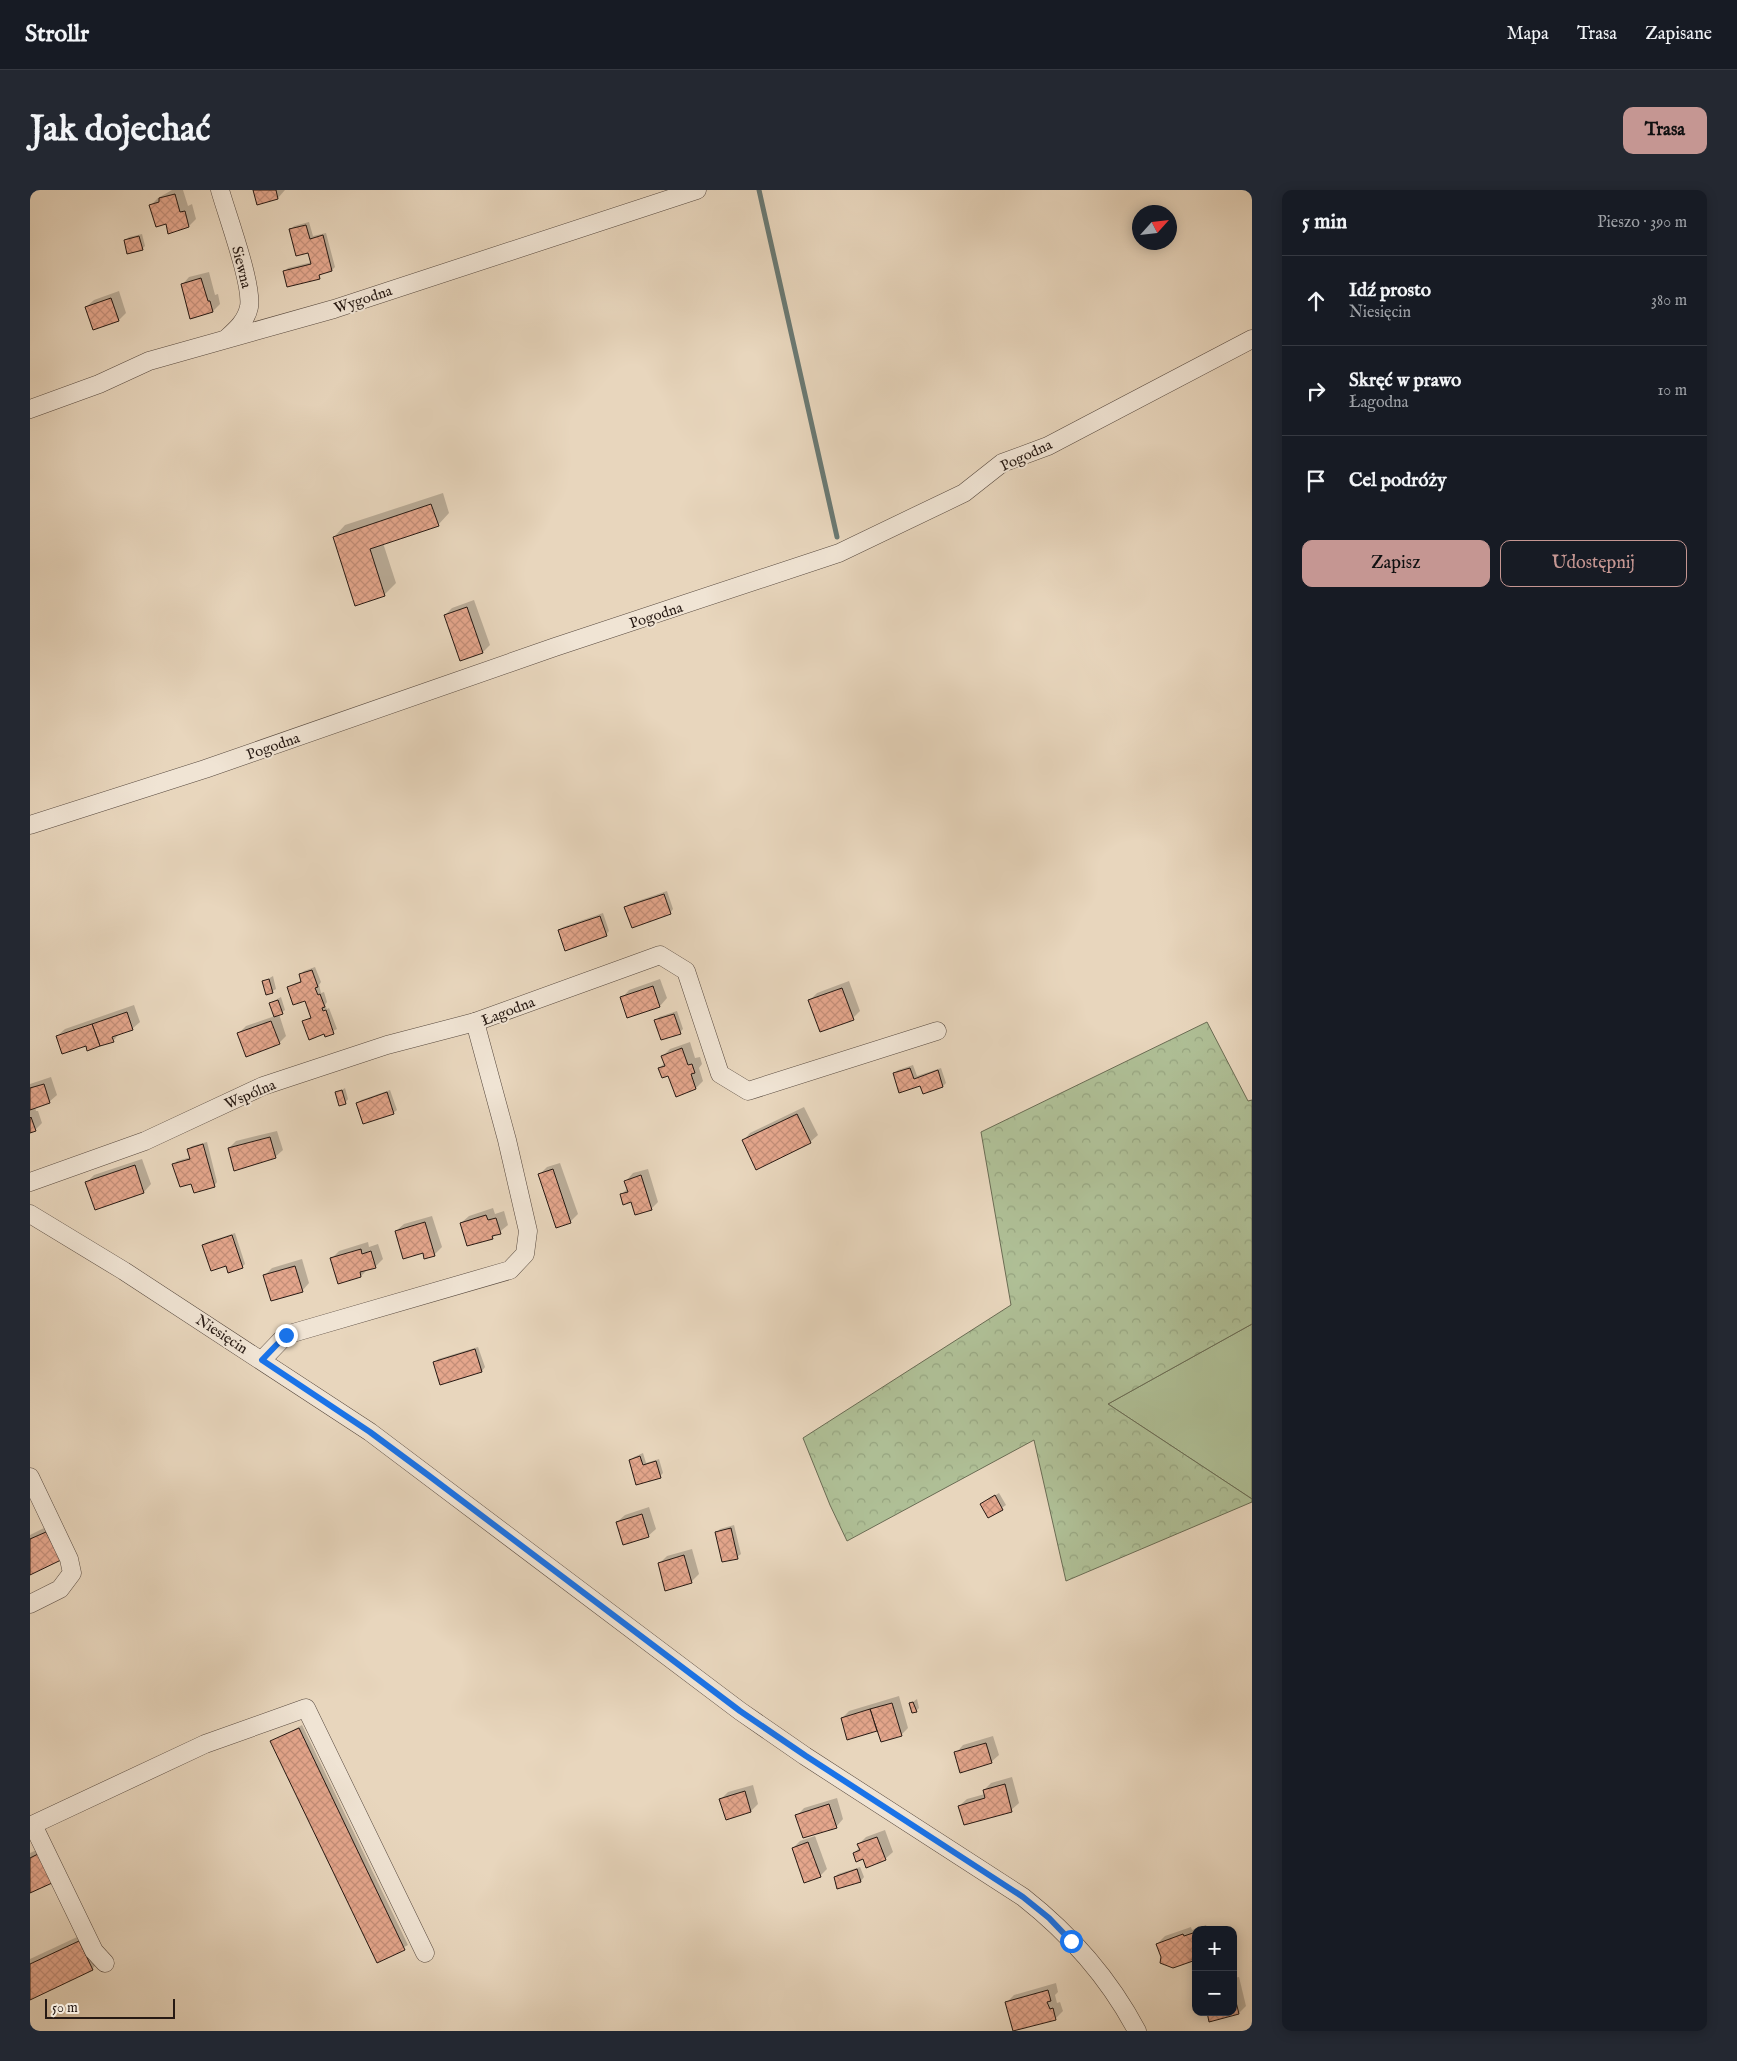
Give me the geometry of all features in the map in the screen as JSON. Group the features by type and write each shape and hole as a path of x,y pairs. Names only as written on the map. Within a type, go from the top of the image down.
{"street":[{"name":"Siewna","path":"220,190 249,289 249,306 242,323 226,338"},
{"name":"Wygodna","path":"30,409 100,384 149,361 334,309 697,190"},
{"name":"Pogodna","path":"30,825 205,769 555,647 839,554 964,493 1002,463 1048,446 1252,339"},
{"name":"Łagodna","path":"262,1360 286,1335 510,1270 525,1254 528,1230 507,1140 475,1022 660,955 686,971 720,1074 748,1091 937,1030"},
{"name":"Wspólna","path":"30,1182 145,1141 264,1086 387,1045 475,1022"},
{"name":"Niesięcin","path":"30,1214 109,1261 370,1432 747,1716 1023,1897 1049,1918 1097,1968 1137,2031"},
{"path":"30,1477 70,1559 72,1573 60,1589 30,1604"},
{"path":"105,1963 94,1951 31,1826 205,1744 306,1708 425,1953"}],"green space":[{"path":"1207,1022 1248,1101 1252,1100 1252,1324 1108,1404 1252,1499 1252,1502 1066,1581 1034,1440 847,1541 803,1438 1011,1305 981,1132"},
{"path":"1252,1324 1252,1499 1108,1404"}],"building":[{"path":"253,190 276,190 278,199 257,205"},
{"path":"175,194 180,212 185,211 189,227 168,234 166,224 156,227 149,205 159,202 159,198"},
{"path":"306,225 310,239 323,235 332,271 319,275 320,279 287,287 283,271 311,264 308,253 296,256 289,229"},
{"path":"139,236 143,250 127,254 124,240"},
{"path":"201,278 213,312 190,319 181,284"},
{"path":"111,298 119,321 93,330 85,307"},
{"path":"431,504 439,526 370,549 385,596 355,606 333,537"},
{"path":"467,607 483,653 460,661 444,615"},
{"path":"664,894 671,914 632,928 624,907"},
{"path":"600,916 607,936 565,951 558,930"},
{"path":"312,970 318,987 315,988 318,995 320,994 325,1007 322,1008 323,1011 326,1010 334,1034 325,1037 324,1034 309,1040 302,1021 311,1018 305,1001 293,1005 287,987 301,982 299,974"},
{"path":"269,979 273,993 266,995 262,981"},
{"path":"653,986 660,1007 627,1018 620,997"},
{"path":"842,988 854,1020 820,1032 808,1000"},
{"path":"278,1000 283,1014 274,1017 269,1003"},
{"path":"127,1012 133,1030 112,1037 114,1042 100,1046 92,1024"},
{"path":"674,1014 681,1034 661,1040 654,1020"},
{"path":"271,1021 280,1044 246,1057 237,1033"},
{"path":"92,1024 100,1046 87,1051 86,1046 62,1054 56,1036"},
{"path":"682,1048 688,1065 692,1064 695,1073 691,1074 696,1089 676,1097 668,1076 662,1078 658,1068 665,1066 661,1056"},
{"path":"910,1068 914,1079 938,1070 943,1087 923,1094 920,1086 899,1093 893,1073"},
{"path":"44,1084 50,1103 30,1110 30,1088"},
{"path":"342,1090 346,1104 339,1106 335,1092"},
{"path":"387,1092 394,1114 363,1124 356,1103"},
{"path":"797,1114 811,1143 756,1170 742,1140"},
{"path":"30,1118 36,1131 30,1133"},
{"path":"270,1137 276,1158 234,1171 228,1148"},
{"path":"203,1144 215,1187 194,1193 191,1184 180,1187 172,1164 190,1159 187,1149"},
{"path":"135,1165 144,1193 95,1210 85,1182"},
{"path":"553,1169 571,1223 556,1228 538,1174"},
{"path":"641,1175 652,1210 635,1215 631,1202 623,1205 620,1194 628,1192 624,1181"},
{"path":"486,1215 488,1220 496,1218 501,1234 492,1236 493,1239 467,1246 460,1223"},
{"path":"425,1222 435,1256 424,1259 423,1253 403,1259 395,1231"},
{"path":"232,1235 243,1268 228,1273 226,1266 211,1271 202,1245"},
{"path":"361,1249 362,1254 371,1251 376,1268 360,1272 361,1277 338,1284 330,1258"},
{"path":"295,1266 303,1292 271,1301 263,1275"},
{"path":"475,1349 482,1372 440,1385 433,1362"},
{"path":"640,1456 643,1465 656,1461 661,1478 636,1485 629,1460"},
{"path":"995,1495 1003,1510 988,1518 980,1504"},
{"path":"642,1514 649,1537 623,1545 616,1522"},
{"path":"731,1528 738,1559 722,1562 715,1532"},
{"path":"46,1532 61,1560 30,1575 30,1539"},
{"path":"684,1555 692,1583 665,1591 658,1563"},
{"path":"913,1702 917,1712 912,1713 909,1703"},
{"path":"892,1703 902,1736 881,1742 870,1709"},
{"path":"870,1709 877,1731 847,1740 841,1718"},
{"path":"299,1728 405,1950 377,1963 270,1741"},
{"path":"986,1743 992,1763 960,1773 954,1752"},
{"path":"1005,1784 1012,1812 964,1825 958,1806 985,1798 983,1790"},
{"path":"745,1791 751,1812 726,1820 719,1799"},
{"path":"829,1804 837,1828 803,1838 795,1815"},
{"path":"877,1837 886,1860 866,1868 863,1859 856,1862 853,1853 860,1850 857,1844"},
{"path":"808,1842 821,1877 804,1883 792,1848"},
{"path":"38,1854 52,1883 30,1893 30,1858"},
{"path":"857,1869 861,1882 837,1889 834,1877"},
{"path":"1192,1933 1192,1961 1173,1968 1160,1963 1161,1957 1156,1944 1183,1934 1184,1936"},
{"path":"79,1941 93,1970 30,2000 30,1964"},
{"path":"1048,1990 1051,2001 1047,2002 1050,2009 1053,2008 1056,2020 1013,2031 1005,2002"},
{"path":"1208,2016 1232,2016 1209,2022"}],"waterway":[{"path":"759,190 837,537"}],"route":[{"path":"286,1335 262,1360 370,1432 740,1711 1023,1897 1049,1918 1071,1941"}]}
